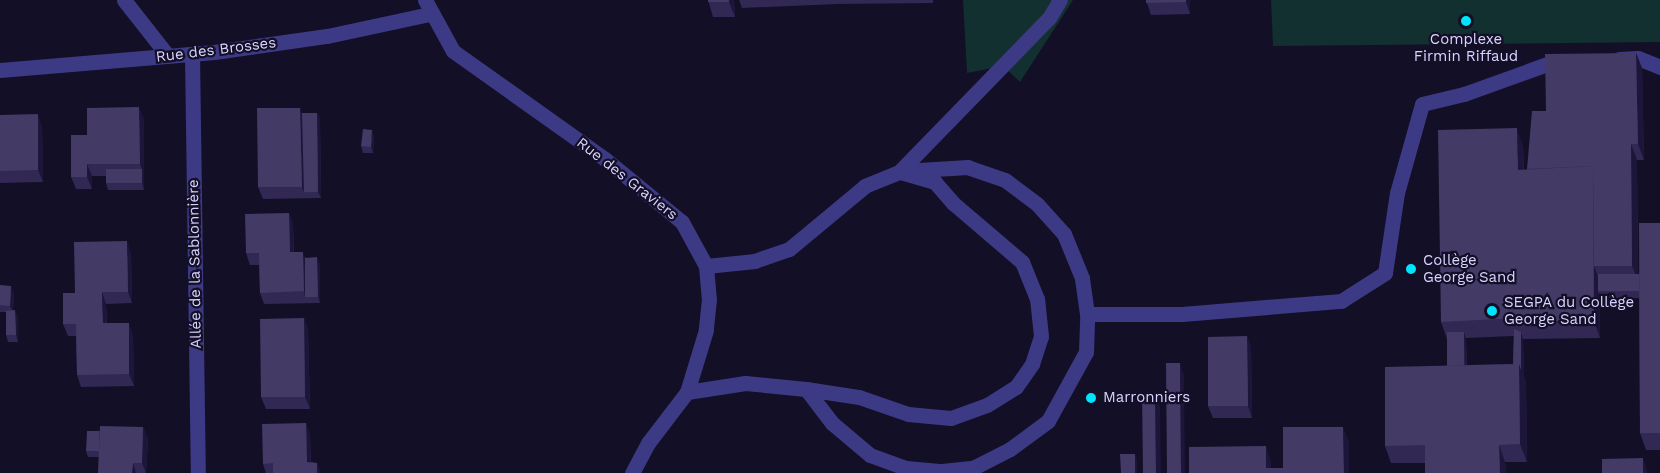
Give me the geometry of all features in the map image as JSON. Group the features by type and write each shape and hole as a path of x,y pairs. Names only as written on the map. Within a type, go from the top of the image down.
{"street":[{"path":"124,0 168,56"},
{"path":"899,172 1049,18 1060,0"},
{"name":"Rue des Brosses","path":"0,70 192,54 327,36 427,7"},
{"name":"Rue des Graviers","path":"427,7 453,51 605,159 682,222 706,266 709,299 706,330 687,392 648,443 632,473"},
{"name":"Allée de la Sablonnière","path":"192,54 198,473"},
{"path":"1605,60 1638,58 1660,67"},
{"path":"1087,314 1182,314 1341,301 1385,273 1396,193 1422,104 1464,94 1550,63 1583,61"},
{"path":"706,266 754,261 789,249 865,186 899,172 968,167 1005,180 1037,204 1064,234 1082,278 1087,314 1086,352 1048,421 1010,449 973,470 942,471 906,468 870,454 832,423 806,389"},
{"path":"687,392 745,383 806,389 859,397 908,414 951,418 987,405 1016,387 1032,364 1041,336 1037,299 1022,262 952,203 935,182 899,172"}],"green space":[{"path":"963,0 1073,0 1020,82 1003,66 967,73"},
{"name":"Complexe Firmin Riffaud","path":"1271,0 1660,0 1660,42 1273,46"}],"building":[{"path":"708,0 729,0 729,2 708,2"},
{"path":"1146,0 1186,0 1186,2 1146,3"},
{"path":"1636,53 1638,144 1631,144 1632,266 1594,266 1593,166 1527,169 1532,111 1546,111 1545,54"},
{"path":"139,107 140,164 87,164 87,177 71,177 71,135 87,135 87,108"},
{"path":"257,108 300,108 302,187 258,187"},
{"path":"302,113 317,113 318,192 304,192"},
{"path":"38,114 38,170 0,171 0,115"},
{"path":"1517,128 1518,170 1593,166 1594,321 1516,321 1517,318 1441,322 1438,130"},
{"path":"363,129 372,130 371,147 361,146"},
{"path":"106,169 142,169 142,183 106,183"},
{"path":"289,213 290,252 303,252 304,291 260,293 259,253 246,253 245,214"},
{"path":"1639,223 1660,223 1660,433 1640,433"},
{"path":"127,241 128,292 102,292 102,308 103,323 129,323 129,374 77,375 76,324 63,324 63,293 75,293 74,242"},
{"path":"317,257 318,297 305,297 305,258"},
{"path":"1598,274 1639,274 1639,291 1598,291"},
{"path":"0,285 11,286 10,306 0,305"},
{"path":"15,310 16,335 6,335 6,311"},
{"path":"304,318 305,397 261,397 260,319"},
{"path":"1514,329 1521,332 1521,370 1519,364 1513,364"},
{"path":"1447,332 1464,332 1464,365 1447,366"},
{"path":"1247,336 1248,406 1208,406 1208,337"},
{"path":"1166,363 1180,363 1181,473 1167,473"},
{"path":"1519,364 1520,444 1499,445 1500,473 1425,473 1425,445 1385,446 1385,367"},
{"path":"1142,393 1155,393 1156,473 1143,473"},
{"path":"306,423 307,462 317,463 317,473 273,473 273,463 263,464 262,424"},
{"path":"100,426 143,427 142,463 133,463 132,473 98,473"},
{"path":"1283,427 1343,427 1344,473 1189,473 1189,447 1266,446 1266,468 1283,468"},
{"path":"87,431 99,431 99,451 86,451"},
{"path":"1120,454 1135,454 1135,473 1121,473"},
{"path":"1643,458 1643,473 1602,473 1602,459"}],"place":[{"name":"Complexe Firmin Riffaud","path":"1466,21"},
{"name":"Collège George Sand","path":"1411,269"},
{"name":"SEGPA du Collège George Sand","path":"1492,311"},
{"name":"Marronniers","path":"1091,398"}]}
